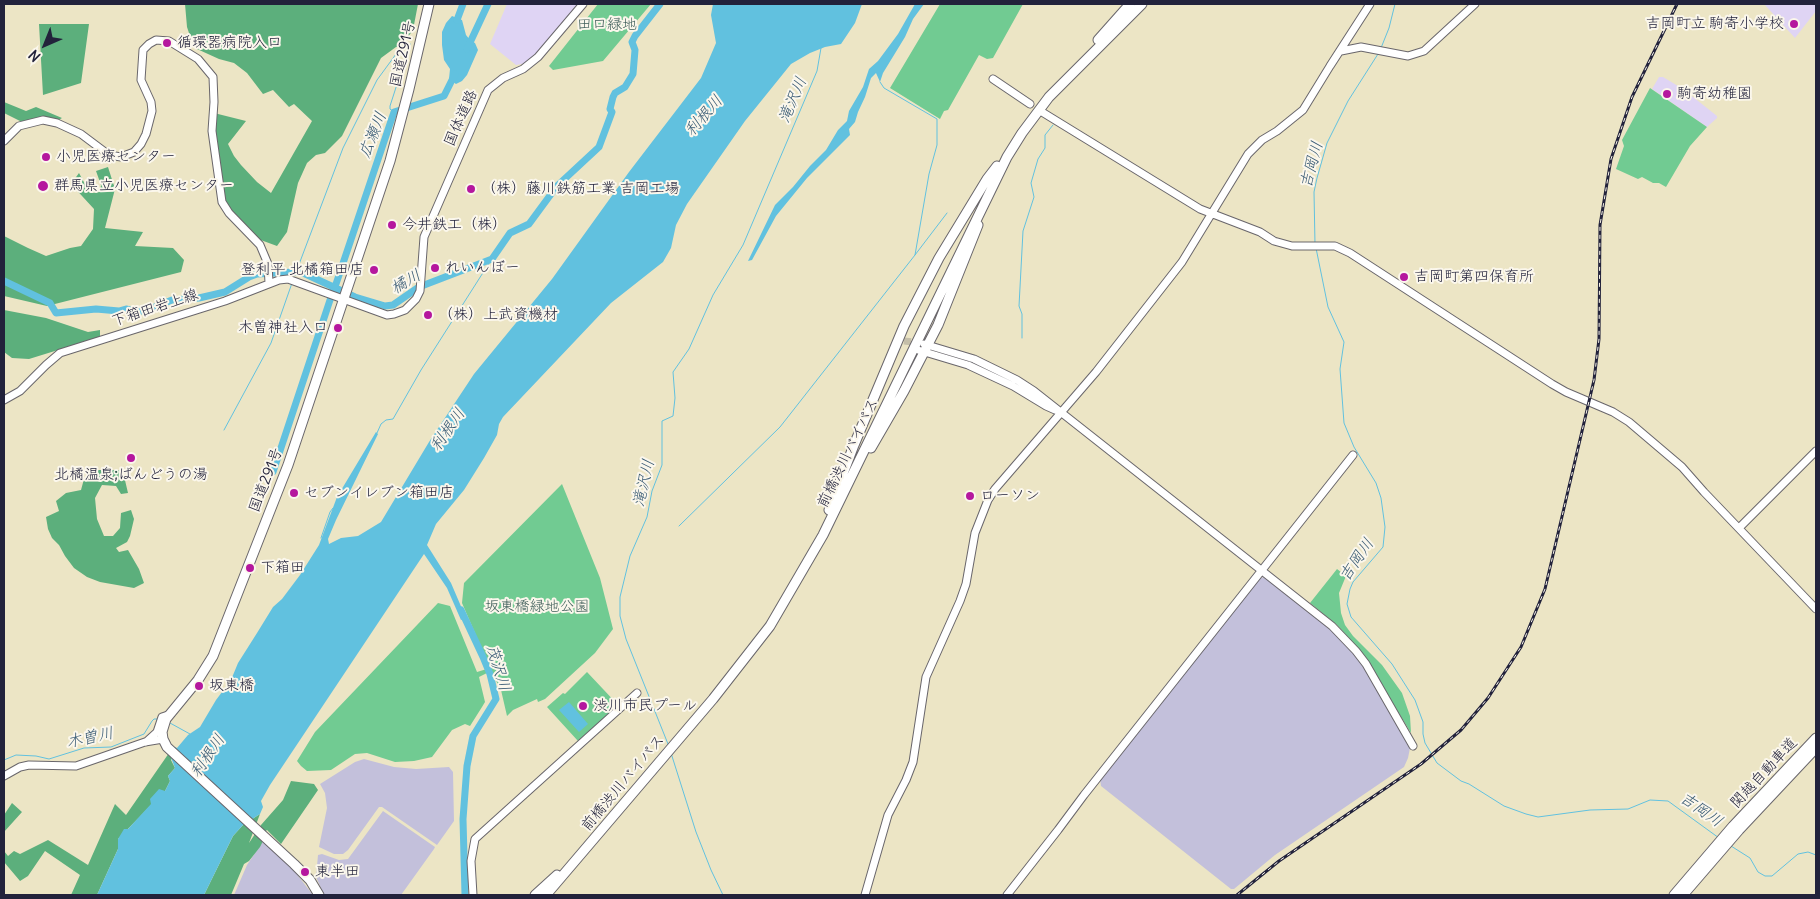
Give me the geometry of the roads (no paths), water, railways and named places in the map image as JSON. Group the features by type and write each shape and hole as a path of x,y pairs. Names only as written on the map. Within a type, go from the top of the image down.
{"highway":[{"name":"国道291号","path":"164,719 198,680 213,656 288,465 341,297 348,284 390,160 429,4"},
{"path":"1049,97 1130,4"},
{"name":"前橋渋川バイパス","path":"546,895 713,700 770,626 823,535 993,183 1022,133 1049,97 1142,4"},
{"path":"1078,67 1149,4"},
{"path":"806,566 925,284 960,222 987,180 1022,133"},
{"path":"823,535 832,523 904,391 923,347 938,325 993,183"},
{"path":"164,719 163,740 171,751 310,880 318,895"},
{"name":"関越自動車道","path":"1674,895 1816,738"},
{"name":"関越自動車道","path":"1736,828 1816,748"},
{"path":"535,895 588,845"},
{"name":"関越自動車道","path":"1683,895 1720,846"},
{"path":"552,895 568,870"}],"street":[{"name":"国体道路","path":"341,297 384,314 394,314 405,310 412,304 420,291 422,280 424,236 488,90 503,78 523,69 538,57 583,4"},
{"path":"864,895 888,815 913,762 926,677 960,601 966,584 975,534 995,489 1096,372 1182,262 1248,154 1262,140 1304,110 1370,4"},
{"path":"1341,50 1361,47 1374,48 1408,56 1424,51 1476,4"},
{"path":"4,141 19,126 43,120 57,123 81,134 109,155 121,157 134,152 146,134 152,112 151,102 141,80 143,50 156,40 169,41 198,59 213,77 212,131 222,202 229,213 260,245 269,277"},
{"path":"993,79 1030,104"},
{"path":"1042,112 1180,197 1212,214 1239,224 1274,241 1292,246 1335,246 1350,253 1552,384 1613,412 1629,422 1682,466 1816,609"},
{"name":"下箱田岩上線","path":"4,400 20,391 60,353 225,301 269,277 288,279 327,294 341,297"},
{"path":"923,347 961,354 993,368 1034,391 1332,626 1366,664 1413,746"},
{"path":"1739,528 1816,451"},
{"path":"1007,895 1084,794 1353,455"},
{"path":"473,895 471,861 475,840 637,692"},
{"path":"145,742 157,732 164,719"},
{"path":"4,776 20,767 29,765 76,766 145,742 163,740"}],"water":[{"name":"利根川","path":"713,4 862,4 855,23 841,44 825,47 810,53 791,64 745,121 687,204 676,225 671,248 663,262 611,303 503,417 499,424 497,435 484,458 464,490 436,524 427,545 451,583 466,618 461,620 447,588 424,554 270,785 261,801 263,807 260,814 243,825 233,836 204,895 97,895 118,849 118,839 124,829 128,829 151,804 150,799 159,789 165,791 170,781 168,776 175,768 170,755 175,747 177,748 188,735 200,727 216,700 231,680 238,663 273,607 282,599 300,575 319,545 337,497 376,432 378,434 328,539 329,544 341,538 358,536 381,522 429,442 474,374 552,279 629,172 701,78 716,43 711,15"},
{"path":"915,4 924,4 913,19 905,37 883,73 880,82 876,73 871,78 855,122 849,129 850,135 807,178 776,216 752,260 748,261 775,205 826,150 838,130 847,121 849,111 863,87 869,69 878,61 898,34"},
{"path":"452,16 462,20 466,35 475,43 478,50 467,75 456,84 449,79 450,69 444,60 442,45 442,32"},
{"path":"569,702 588,724 579,732 559,710"}],"waterway":[{"path":"457,20 463,4"},
{"name":"広瀬川","path":"467,49 488,4"},
{"name":"橘川","path":"4,281 50,303 56,313 96,309 145,311 172,300 199,298 225,292 257,274 294,272 301,272 355,297 385,306 393,305 419,287 492,259 510,233 529,224 557,186 599,147 612,112 610,109 613,97 615,93 625,87 633,74 635,50 632,42 660,4"},
{"name":"吉岡川","path":"1381,48 1389,28 1395,4"},
{"path":"394,112 390,109 390,106 410,44"},
{"name":"滝沢川","path":"668,744 626,639 620,616 620,597 630,556 647,517 652,491 662,465 662,421 673,416 675,398 673,372 689,349 713,295 743,245 817,71 821,48"},
{"path":"298,267 343,148 377,80 399,50"},
{"name":"吉岡川","path":"1315,244 1314,192 1327,143 1348,101 1378,54"},
{"name":"広瀬川","path":"336,284 394,112 444,96 455,74"},
{"path":"679,526 780,427 915,255 929,174 937,145 937,119 884,88 880,82"},
{"path":"1022,338 1022,314 1019,306 1023,231 1034,197 1031,183 1038,159 1045,148 1045,135 1053,125"},
{"path":"915,255 947,213"},
{"name":"吉岡川","path":"1316,248 1328,307 1344,342 1340,369 1344,423 1354,447 1376,483 1381,498 1385,527 1383,547 1353,582 1347,604 1351,617 1392,664 1415,700 1423,722 1425,743 1437,763 1461,781 1504,806 1526,814 1538,817 1590,810 1628,809 1650,800 1668,801 1719,838"},
{"path":"377,433 381,424 386,420 393,419 421,370 493,257"},
{"path":"224,430 271,343 292,283"},
{"name":"広瀬川","path":"273,472 333,291"},
{"path":"321,538 333,508"},
{"name":"茂沢川","path":"461,610 490,674 496,699 473,736 467,766 463,819 465,895"},
{"name":"木曽川","path":"4,760 16,755 49,759 84,748 111,747 144,734 152,721 159,719"},
{"name":"木曽川","path":"170,723 190,734"},
{"name":"滝沢川","path":"671,753 696,832 723,895"},
{"name":"吉岡川","path":"1731,846 1750,858 1758,872 1765,876 1772,876 1798,854 1808,852 1816,855"}],"tunnel":[{"path":"904,341 921,343"}],"railway":[{"path":"1237,895 1279,861 1421,764 1461,730 1488,698 1521,647 1545,589 1594,380 1599,339 1600,225 1611,159 1632,97 1677,4"}],"place":[{"name":"吉岡町立 駒寄小学校","path":"1794,24"},
{"name":"循環器病院入口","path":"167,43"},
{"name":"駒寄幼稚園","path":"1667,94"},
{"name":"小児医療センター","path":"46,157"},
{"name":"群馬県立小児医療センター","path":"43,186"},
{"name":"（株）藤川鉄筋工業 吉岡工場","path":"471,189"},
{"name":"今井鉄工（株）","path":"392,225"},
{"name":"れいんぼー","path":"435,268"},
{"name":"登利平 北橘箱田店","path":"374,270"},
{"name":"吉岡町第四保育所","path":"1404,277"},
{"name":"（株）上武資機材","path":"428,315"},
{"name":"木曽神社入口","path":"338,328"},
{"name":"北橘温泉;ばんどうの湯","path":"131,458"},
{"name":"セブンイレブン箱田店","path":"294,493"},
{"name":"ローソン","path":"970,496"},
{"name":"下箱田","path":"250,568"},
{"name":"坂東橋","path":"199,686"},
{"name":"渋川市民プール","path":"583,706"},
{"name":"東半田","path":"305,872"}],"park label":[{"name":"田口緑地","path":"607,25"},
{"name":"坂東橋緑地公園","path":"537,607"}]}
